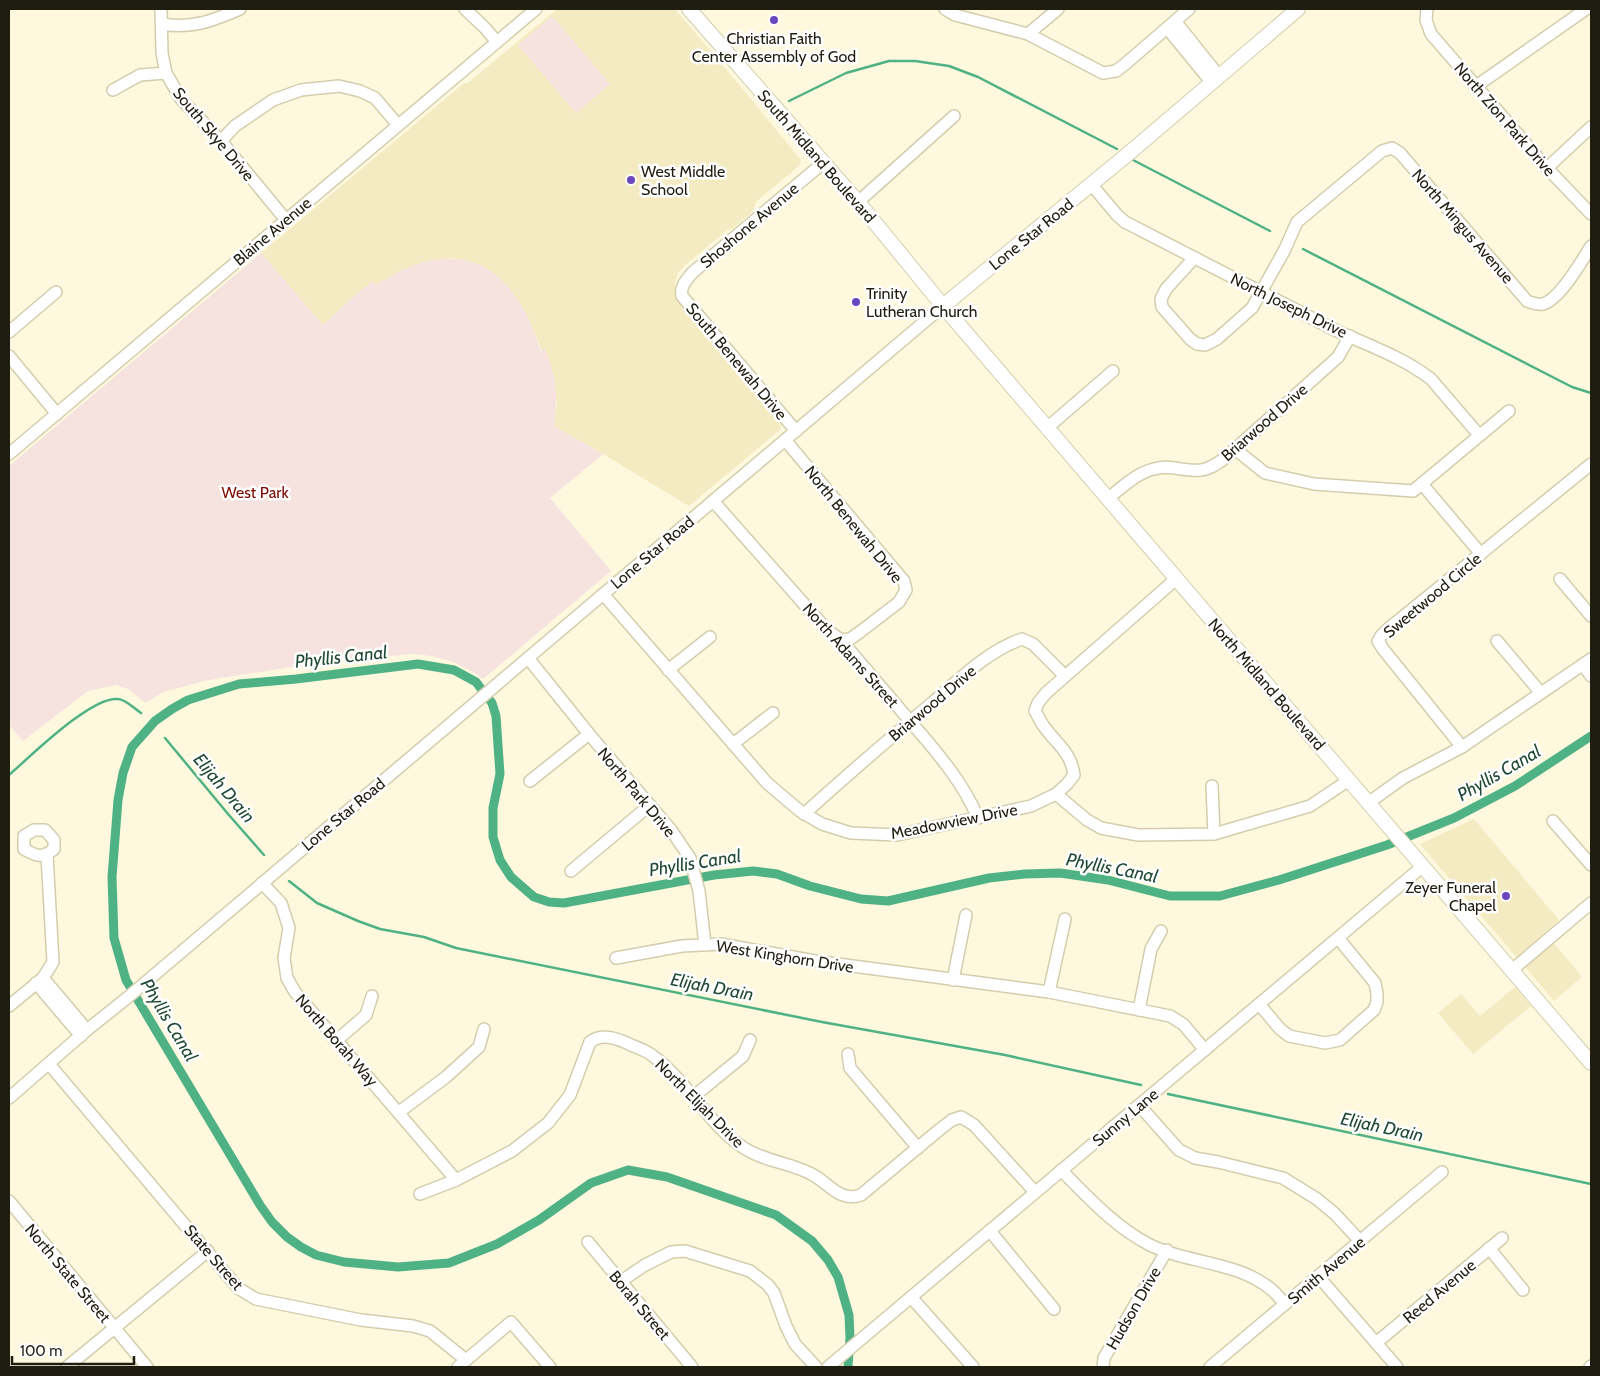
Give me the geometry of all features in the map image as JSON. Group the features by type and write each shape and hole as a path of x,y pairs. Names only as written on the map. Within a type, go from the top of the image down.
{"main road":[{"name":"South Midland Boulevard","path":"689,9 858,202 942,306"},
{"name":"Lone Star Road","path":"942,306 1091,184 1298,9"},
{"name":"North Midland Boulevard","path":"942,306 1512,970 1588,1054"}],"street":[{"name":"South Skye Drive","path":"161,9 162,52 166,73 181,99 221,141 286,220"},
{"path":"162,24 188,26 209,22 240,9"},
{"path":"465,9 497,42"},
{"name":"Blaine Avenue","path":"9,454 536,9"},
{"path":"945,9 955,14 1028,34 1103,73 1116,71 1189,9"},
{"path":"1028,34 1058,9"},
{"path":"1475,86 1586,9"},
{"name":"North Zion Park Drive","path":"1426,15 1431,34 1547,168 1591,214"},
{"path":"1171,24 1215,79"},
{"path":"113,90 140,76 166,73"},
{"path":"221,141 234,126 273,100 301,90 339,86 360,90 375,98 398,125"},
{"path":"858,202 954,116"},
{"path":"1547,168 1591,127"},
{"name":"North Mingus Avenue","path":"1262,292 1297,222 1382,151 1392,148 1400,152 1528,301 1534,304 1544,304 1564,287 1591,246"},
{"name":"Shoshone Avenue","path":"682,290 682,284 692,273 823,163"},
{"name":"North Joseph Drive","path":"1091,184 1116,215 1125,222 1421,371 1479,435"},
{"path":"1194,258 1166,289 1160,299 1162,307 1190,339 1197,344 1206,345 1217,339 1252,308 1262,292"},
{"name":"South Benewah Drive","path":"682,290 682,296 796,430"},
{"path":"9,332 56,292"},
{"name":"Lone Star Road","path":"9,1098 942,306"},
{"name":"Briarwood Drive","path":"1108,498 1133,478 1154,469 1173,466 1201,470 1212,466 1235,449 1338,357 1350,336"},
{"path":"9,356 57,414"},
{"path":"1047,428 1113,372"},
{"path":"1235,449 1265,473 1314,484 1413,491 1509,411"},
{"name":"North Benewah Drive","path":"785,440 904,581 906,590 899,602 850,639 841,640"},
{"name":"Sweetwood Circle","path":"1462,747 1378,641 1388,629 1591,464"},
{"path":"1422,484 1481,554"},
{"name":"North Adams Street","path":"712,501 827,630 841,640 910,721 964,790 972,802 978,818"},
{"path":"1560,578 1591,616"},
{"path":"1065,676 1176,579"},
{"name":"Meadowview Drive","path":"602,594 767,783 804,814 822,824 851,833 897,836 1031,806 1056,794 1068,784 1074,774 1073,765 1068,756 1042,725 1036,711 1038,703 1046,693 1065,676"},
{"path":"668,670 710,637"},
{"name":"Briarwood Drive","path":"804,814 985,658 1022,639 1033,644 1065,676"},
{"path":"1497,642 1541,694"},
{"name":"North Park Drive","path":"528,658 676,837 690,858 698,887 704,945"},
{"path":"1368,803 1403,778 1462,747 1587,662 1591,676"},
{"path":"733,744 773,713"},
{"path":"530,781 589,734"},
{"path":"1056,794 1087,820 1101,828 1138,834 1214,834 1310,806 1349,780"},
{"path":"1212,786 1214,834"},
{"path":"571,870 650,805"},
{"path":"1553,821 1591,865"},
{"path":"9,1006 40,981 53,962 47,855"},
{"name":"Sunny Lane","path":"828,1367 1423,866"},
{"name":"North Borah Way","path":"262,883 282,903 289,928 284,958 287,978 294,992 456,1180"},
{"path":"1512,970 1591,903"},
{"path":"953,980 966,914"},
{"path":"1048,992 1065,919"},
{"path":"1139,1010 1152,949 1161,931"},
{"path":"1260,1004 1280,1029 1289,1036 1325,1043 1340,1040 1374,1010 1377,994 1375,983 1338,938"},
{"name":"West Kinghorn Drive","path":"616,958 682,946 721,944 815,961 1048,992 1170,1016 1183,1024 1204,1050"},
{"path":"40,981 84,1033"},
{"path":"337,1040 366,1015 372,996"},
{"path":"399,1112 446,1077 479,1047 484,1028"},
{"name":"North Elijah Drive","path":"456,1180 512,1152 548,1123 570,1095 590,1042 596,1037 616,1038 652,1055 678,1079 731,1138 745,1149 813,1175 843,1196 852,1198 861,1195 952,1120 961,1117 974,1125 1035,1192"},
{"path":"693,1097 743,1056 750,1040"},
{"path":"848,1054 850,1068 918,1148"},
{"name":"State Street","path":"49,1064 238,1288 256,1299 361,1320 413,1326 430,1331 462,1364"},
{"path":"1139,1105 1179,1150 1195,1158 1284,1178 1317,1199 1360,1241"},
{"path":"1061,1170 1098,1207 1129,1232 1150,1245 1220,1266 1255,1279 1273,1290 1284,1304"},
{"name":"Smith Avenue","path":"1218,1365 1284,1304 1442,1172"},
{"path":"420,1194 456,1180"},
{"name":"North State Street","path":"9,1201 147,1367"},
{"path":"990,1231 1054,1309"},
{"name":"Reed Avenue","path":"1376,1343 1502,1238"},
{"name":"Borah Street","path":"588,1242 692,1367"},
{"path":"1489,1248 1524,1290"},
{"name":"Hudson Drive","path":"1103,1367 1104,1358 1167,1250"},
{"path":"67,1367 208,1251"},
{"path":"620,1282 645,1265 671,1252 685,1251 750,1271 768,1285 778,1301 786,1326 795,1344 816,1367"},
{"path":"1318,1276 1397,1367"},
{"path":"911,1297 972,1367"},
{"path":"462,1364 511,1322 550,1367"}],"shaded area":[{"path":"557,9 675,9 801,160 799,166 757,201 751,213 733,228 727,230 683,267 675,281 677,296 780,420 781,426 781,429 689,506 554,426 557,401 545,349 542,351 528,317 452,258 415,265 375,285 373,282 352,298 323,326 261,253 464,83 468,83"},
{"path":"1474,819 1559,920 1545,932 1582,977 1554,1001 1420,844"},
{"path":"1515,987 1531,1006 1473,1054 1438,1013 1461,994 1480,1016"}],"green space":[{"path":"552,16 610,84 576,113 518,45"},
{"name":"West Park","path":"261,253 323,325 373,281 375,285 417,264 433,260 463,260 489,270 501,279 524,310 541,351 545,349 556,387 554,426 603,454 550,498 611,571 483,679 453,662 432,656 411,654 318,663 208,680 163,692 145,703 128,689 116,685 88,691 23,741 9,725 9,466"}],"waterway":[{"path":"789,101 846,73 889,61 915,61 949,66 978,77 1117,149"},
{"path":"1133,160 1270,231"},
{"path":"1303,249 1572,387 1591,393"},
{"name":"Phyllis Canal","path":"848,1367 849,1315 838,1277 828,1260 812,1241 776,1215 667,1177 628,1170 591,1183 539,1220 497,1244 449,1263 398,1267 344,1262 316,1255 287,1237 272,1222 260,1205 126,980 114,938 112,877 118,800 123,773 132,747 155,721 188,700 239,684 418,664 454,670 476,682 492,703 496,716 500,774 493,808 493,837 500,860 511,877 534,897 549,902 564,903 714,875 753,871 777,874 810,886 861,899 888,901 989,878 1060,873 1108,880 1170,896 1220,896 1279,880 1387,845 1454,818 1515,786 1591,736"},
{"name":"Elijah Drain","path":"9,775 61,729 93,707 106,701 121,699 141,713"},
{"name":"Elijah Drain","path":"165,738 264,855"},
{"name":"Elijah Drain","path":"289,881 317,903 358,921 380,929 424,937 456,948 822,1022 1005,1055 1141,1085"},
{"name":"Elijah Drain","path":"1168,1094 1591,1184"}],"place":[{"name":"Christian Faith Center Assembly of God","path":"774,20"},
{"name":"West Middle School","path":"631,180"},
{"name":"Trinity Lutheran Church","path":"856,302"},
{"name":"Zeyer Funeral Chapel","path":"1506,896"}]}
